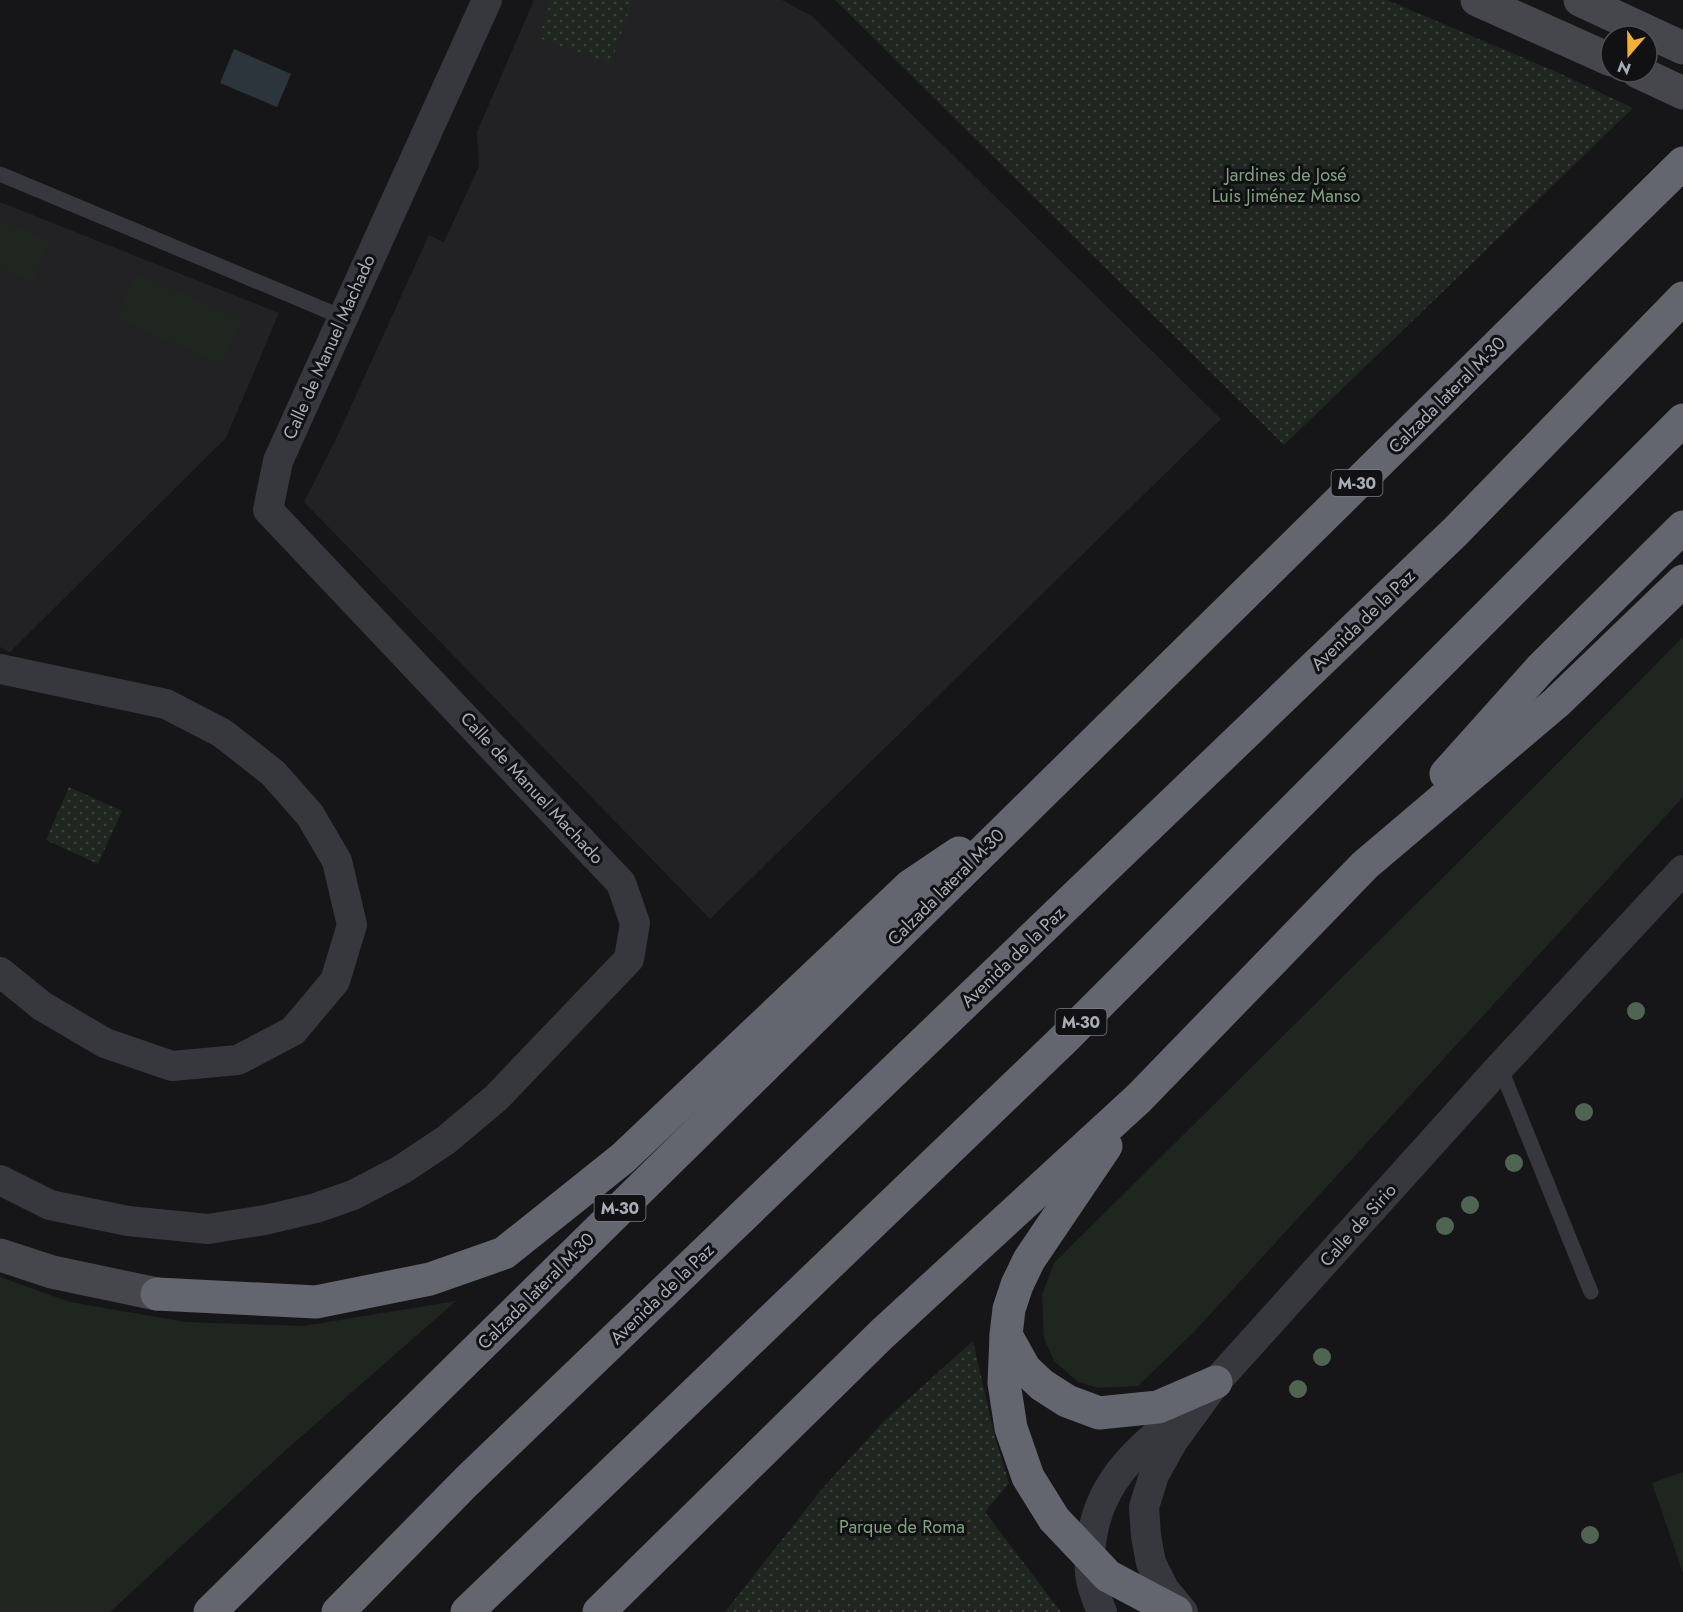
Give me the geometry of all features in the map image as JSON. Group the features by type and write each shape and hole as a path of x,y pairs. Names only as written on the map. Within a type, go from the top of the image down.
{"highway":[{"name":"Calzada lateral M-30","path":"210,1612 1683,163"},
{"name":"Avenida de la Paz","path":"338,1612 466,1482 1455,532 1683,298"},
{"name":"M-30","path":"467,1612 1064,1039 1683,420"},
{"path":"599,1612 882,1334 1139,1098 1365,865 1541,668 1683,527"},
{"path":"1365,865 1556,703 1683,581"},
{"path":"157,1294 316,1302 430,1279 504,1253 623,1158 910,886 1030,804"},
{"path":"1139,1098 1029,1260 1017,1285 1009,1309 1004,1383 1011,1428 1028,1477 1054,1519 1108,1576 1176,1612"},
{"path":"1006,1335 1025,1369 1042,1385 1067,1401 1100,1413 1158,1407 1216,1382"}],"main road":[{"path":"1477,0 1599,54"},
{"path":"1586,3 1683,48"},
{"path":"1659,82 1683,93"},
{"path":"0,1255 52,1272 157,1294"}],"street":[{"name":"Calle de Manuel Machado","path":"0,1180 50,1205 128,1221 208,1229 265,1220 316,1208 353,1195 401,1170 446,1140 496,1098 629,959 635,923 621,883 268,510 278,461 487,0"},
{"path":"0,669 166,704 222,733 273,773 310,815 337,861 352,925 335,981 293,1031 238,1060 172,1066 105,1043 42,1006 0,972"},
{"name":"Calle de Sirio","path":"1184,1612 1164,1589 1151,1563 1144,1507 1154,1475 1173,1441 1216,1382 1500,1067 1683,870"},
{"name":"Calle de Sirio","path":"1102,1612 1090,1585 1088,1557 1094,1520 1100,1503 1112,1480 1132,1456 1216,1382"}],"lane":[{"path":"0,174 342,317"},
{"path":"1500,1067 1591,1292"}],"shaded area":[{"path":"534,0 782,0 812,16 1221,419 710,919 304,502 336,439 429,235 444,242 479,166 477,132"},
{"path":"234,49 291,74 277,107 220,83"},
{"path":"0,202 279,313 226,438 10,652 0,647"}],"green space":[{"path":"551,0 625,0 632,2 614,54 614,65 539,38"},
{"name":"Jardines de José Luis Jiménez Manso","path":"835,0 1387,0 1559,73 1633,108 1284,445"},
{"path":"0,220 50,241 33,282 0,269"},
{"path":"136,273 242,319 222,364 116,319"},
{"path":"1683,637 1683,797 1193,1333 1138,1386 1099,1388 1078,1382 1054,1361 1044,1338 1042,1295 1054,1263"},
{"path":"69,787 122,811 98,864 46,840"},
{"path":"0,1277 70,1302 186,1322 303,1326 456,1301 287,1449 110,1612 0,1612"},
{"name":"Parque de Roma","path":"973,1341 994,1433 1009,1483 985,1512 1061,1612 725,1612 821,1490 885,1420"},
{"path":"1683,1472 1683,1573 1652,1483"}]}
